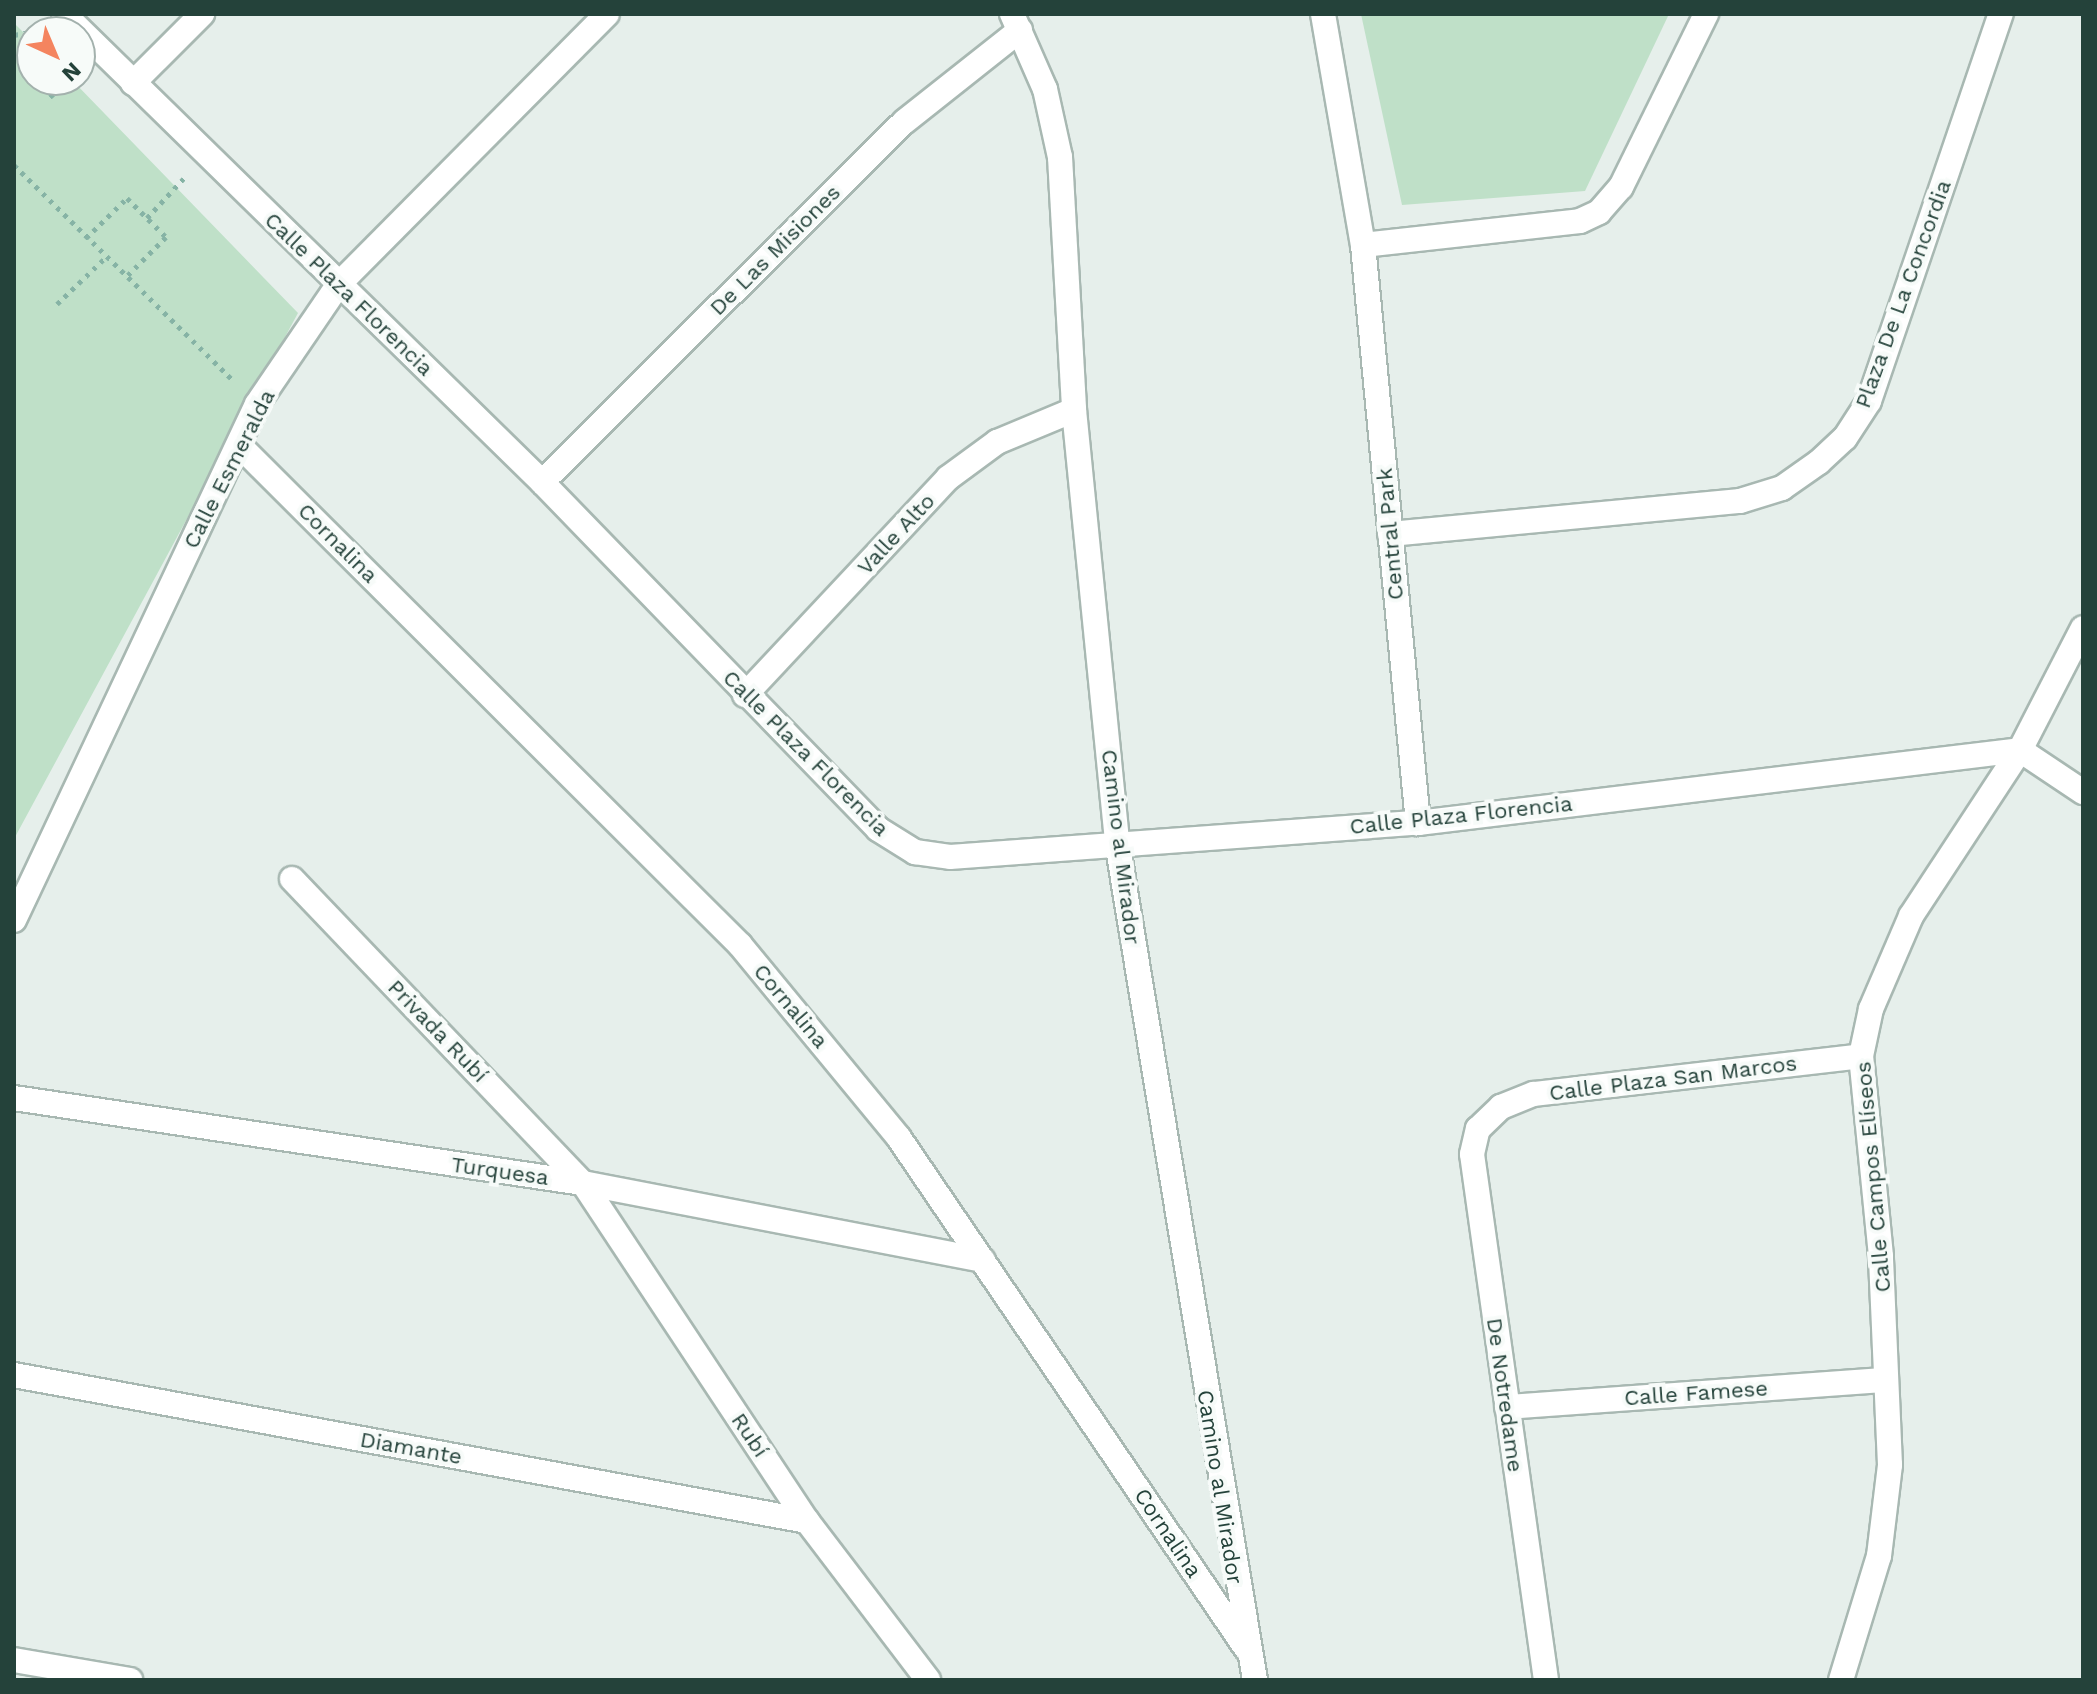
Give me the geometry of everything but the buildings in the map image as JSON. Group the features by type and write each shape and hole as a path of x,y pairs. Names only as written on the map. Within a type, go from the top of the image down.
{"street":[{"name":"Calle Plaza Florencia","path":"64,14 542,482 878,829 915,852 950,857 1117,842 1418,823 2020,750"},
{"path":"133,83 202,14"},
{"name":"Calle Esmeralda","path":"14,920 257,404 339,284 607,14"},
{"name":"Central Park","path":"1323,14 1363,245 1418,823"},
{"path":"1363,245 1580,221 1599,212 1636,159 1706,14"},
{"name":"Plaza De La Concordia","path":"1390,534 1740,501 1782,488 1819,462 1845,438 1869,401 2001,14"},
{"name":"Camino al Mirador","path":"1016,22 1045,89 1060,157 1074,410 1117,842 1246,1648 1255,1680"},
{"name":"De Las Misiones","path":"542,482 904,122 1016,22"},
{"name":"Valle Alto","path":"745,695 957,471 997,442 1074,410"},
{"name":"Cornalina","path":"239,445 740,945 899,1138 1246,1648"},
{"name":"Calle Campos Elíseos","path":"1834,1679 1879,1556 1890,1465 1881,1256 1861,1056 1885,967 1911,916 2020,750 2083,628"},
{"path":"2020,750 2083,792"},
{"name":"Privada Rubí","path":"292,879 583,1183"},
{"name":"Calle Plaza San Marcos","path":"1490,1115 1534,1094 1861,1056"},
{"name":"Turquesa","path":"14,1098 583,1183 983,1260"},
{"name":"De Notredame","path":"1490,1115 1478,1129 1472,1154 1546,1680"},
{"name":"Rubí","path":"583,1183 807,1521 928,1680"},
{"name":"Diamante","path":"14,1375 807,1521"},
{"name":"Calle Famese","path":"1507,1407 1885,1380"},
{"path":"14,1660 130,1680"}],"path":[{"path":"147,218 206,154"},
{"path":"14,165 257,404"},
{"path":"86,238 127,198 166,237 126,277"},
{"path":"57,304 106,257"}],"green space":[{"path":"1361,14 1669,14 1585,191 1402,205"},
{"path":"14,23 16,96 88,96 298,313 14,839"}]}
